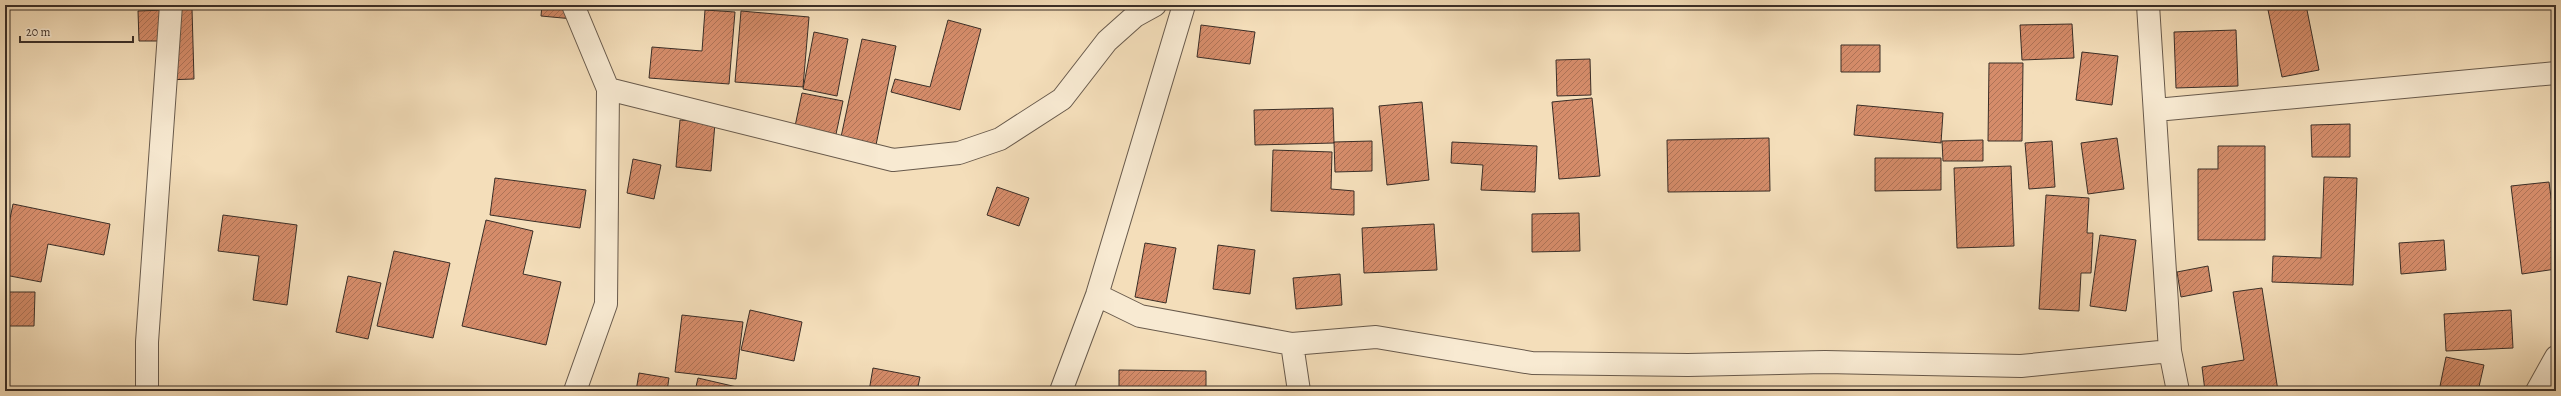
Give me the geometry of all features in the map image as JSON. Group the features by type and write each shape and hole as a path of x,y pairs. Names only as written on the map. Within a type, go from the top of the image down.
{"street":[{"path":"147,391 147,342 171,5"},
{"path":"572,5 608,89 606,304 575,391"},
{"path":"608,89 893,160 959,152 1000,140 1062,99 1107,41 1135,16 1155,5"},
{"path":"1061,391 1097,295 1184,5"},
{"path":"2148,5 2156,110 2170,351 2178,391"},
{"path":"2156,110 2556,73"},
{"path":"1097,295 1140,316 1292,344 1376,337 1532,363 1688,365 1825,362 2021,366 2170,351"},
{"path":"1292,344 1299,391"},
{"path":"2537,391 2554,363"}],"building":[{"path":"542,5 585,5 584,20 541,16"},
{"path":"705,5 736,5 736,8"},
{"path":"2267,5 2306,5 2319,70 2282,77"},
{"path":"192,9 194,79 164,80 163,41 139,41 138,11"},
{"path":"705,10 735,12 729,84 649,78 652,47 702,51"},
{"path":"741,11 809,17 803,87 735,82"},
{"path":"948,20 981,29 960,110 891,92 895,79 930,87"},
{"path":"2072,24 2074,58 2022,60 2020,25"},
{"path":"1201,25 1255,32 1250,64 1197,57"},
{"path":"2236,30 2238,86 2176,88 2174,32"},
{"path":"814,32 848,39 837,96 803,89"},
{"path":"862,39 896,46 876,145 841,137"},
{"path":"1841,45 1880,45 1880,72 1841,72"},
{"path":"2082,52 2118,56 2112,105 2076,100"},
{"path":"1590,59 1591,95 1557,96 1556,60"},
{"path":"1989,63 2023,63 2022,141 1988,141"},
{"path":"802,93 843,101 835,139 794,131"},
{"path":"1592,98 1600,176 1559,179 1552,102"},
{"path":"1422,102 1429,180 1387,185 1379,106"},
{"path":"1857,105 1943,113 1941,143 1854,135"},
{"path":"1333,108 1334,143 1255,145 1254,110"},
{"path":"680,120 715,123 711,171 676,167"},
{"path":"2350,124 2350,157 2312,157 2311,125"},
{"path":"1769,138 1770,191 1668,192 1667,140"},
{"path":"2117,138 2124,189 2088,194 2081,143"},
{"path":"1983,140 1983,161 1943,161 1942,141"},
{"path":"1372,141 1372,171 1335,172 1334,142"},
{"path":"2052,141 2055,187 2029,189 2025,143"},
{"path":"1452,142 1537,146 1535,192 1481,190 1483,165 1451,163"},
{"path":"2218,146 2265,146 2265,240 2198,240 2198,169 2218,169"},
{"path":"1273,150 1332,152 1331,189 1354,191 1354,215 1271,211"},
{"path":"1875,158 1941,158 1941,190 1875,191"},
{"path":"633,159 661,165 654,199 627,193"},
{"path":"2011,166 2014,246 1957,248 1954,168"},
{"path":"2324,177 2357,178 2353,285 2272,282 2273,256 2321,258"},
{"path":"495,178 586,190 580,228 490,215"},
{"path":"2549,182 2556,236 2556,269 2522,274 2511,186"},
{"path":"997,187 1029,198 1019,226 987,215"},
{"path":"2046,195 2089,198 2087,233 2093,233 2091,273 2081,273 2079,311 2039,309"},
{"path":"13,204 110,224 104,255 48,244 41,282 5,275 5,243"},
{"path":"1579,213 1580,251 1532,252 1532,214"},
{"path":"223,215 297,225 287,305 253,300 259,256 218,251"},
{"path":"486,220 533,231 523,274 561,282 546,345 462,326"},
{"path":"1434,224 1437,270 1364,273 1362,228"},
{"path":"2100,235 2136,240 2126,311 2090,306"},
{"path":"2444,240 2446,270 2401,274 2399,243"},
{"path":"1145,243 1176,248 1166,303 1135,297"},
{"path":"1218,245 1255,250 1250,294 1213,289"},
{"path":"394,251 450,263 433,338 377,326"},
{"path":"2208,266 2212,291 2181,297 2177,272"},
{"path":"1340,274 1342,305 1296,309 1293,278"},
{"path":"348,276 381,283 368,339 336,332"},
{"path":"2262,288 2278,391 2205,391 2202,367 2244,360 2233,292"},
{"path":"5,292 35,292 34,326 5,326"},
{"path":"750,310 802,322 794,361 741,350"},
{"path":"2511,310 2513,348 2446,351 2444,314"},
{"path":"682,315 743,322 736,379 675,372"},
{"path":"2446,357 2484,365 2478,391 2439,391"},
{"path":"873,368 920,377 917,391 869,391"},
{"path":"1119,370 1206,371 1206,391 1119,391"},
{"path":"639,373 669,378 667,391 636,391"},
{"path":"698,378 754,391 695,391"}]}
